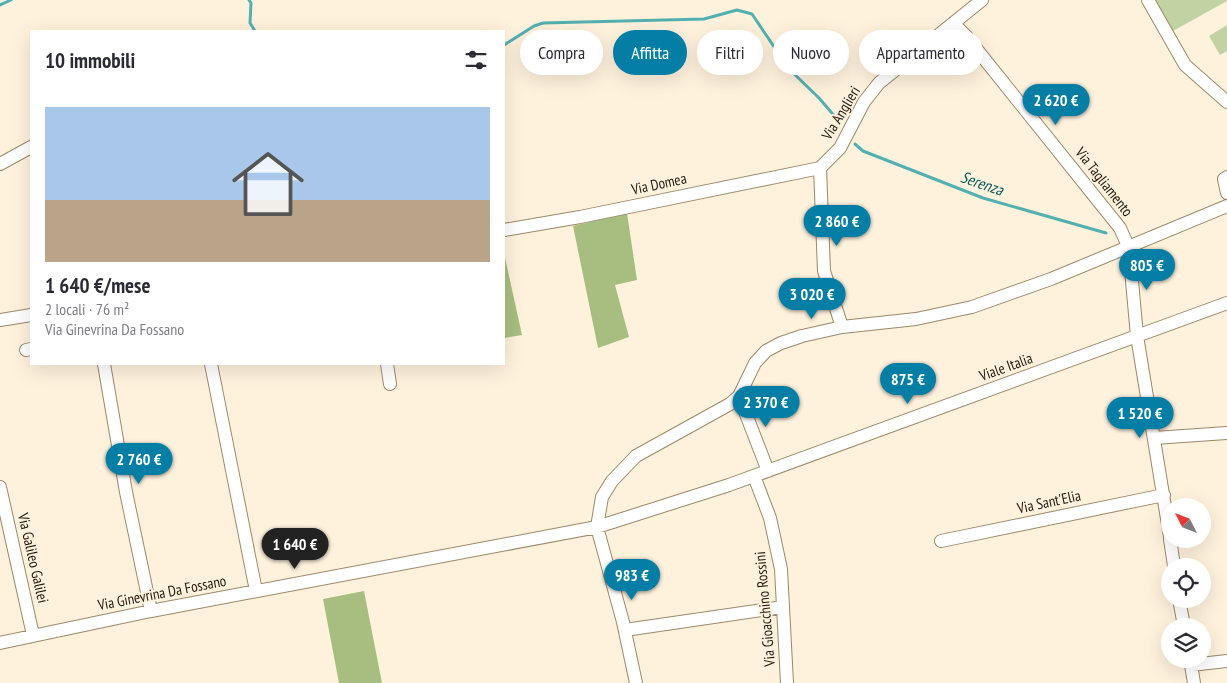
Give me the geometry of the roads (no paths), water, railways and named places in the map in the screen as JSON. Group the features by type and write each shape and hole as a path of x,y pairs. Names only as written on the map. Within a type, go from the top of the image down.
{"street":[{"name":"Via Anglieri","path":"820,168 840,148 864,102 879,83 982,0"},
{"path":"1148,0 1185,65 1227,102"},
{"name":"Via Tagliamento","path":"954,24 1120,228 1129,248"},
{"path":"0,164 30,148"},
{"path":"820,168 824,271 842,327"},
{"name":"Via Domea","path":"505,230 589,216 820,168"},
{"path":"1227,177 1224,179 1227,193"},
{"path":"636,683 625,630 597,527 602,497 612,481 636,456 730,404 739,396 755,363 766,351 802,336 842,327 916,319 972,307 1051,279 1223,211"},
{"path":"1129,248 1137,336 1164,498"},
{"name":"Viale Italia","path":"597,527 754,476 1227,303"},
{"path":"0,320 30,314"},
{"path":"104,365 126,492 151,611"},
{"path":"211,365 256,591"},
{"path":"387,365 390,384"},
{"path":"739,396 768,471"},
{"path":"1154,438 1227,433"},
{"name":"Via Gioacchino Rossini","path":"754,476 770,518 781,570 788,683"},
{"name":"Via Galileo Galilei","path":"0,487 33,635"},
{"name":"Via Sant'Elia","path":"940,541 1164,495"},
{"name":"Via Ginevrina Da Fossano","path":"0,643 151,611 597,527"},
{"path":"625,630 783,607"},
{"path":"1211,661 1227,661"},
{"path":"1191,668 1194,683"}],"waterway":[{"path":"0,5 11,0"},
{"name":"Serenza","path":"249,0 251,3 250,23 254,30"},
{"name":"Serenza","path":"505,44 534,26 543,23 704,19 737,10 752,14 789,69 819,98 837,119"},
{"name":"Serenza","path":"855,144 863,151 983,198 1106,233"}]}
